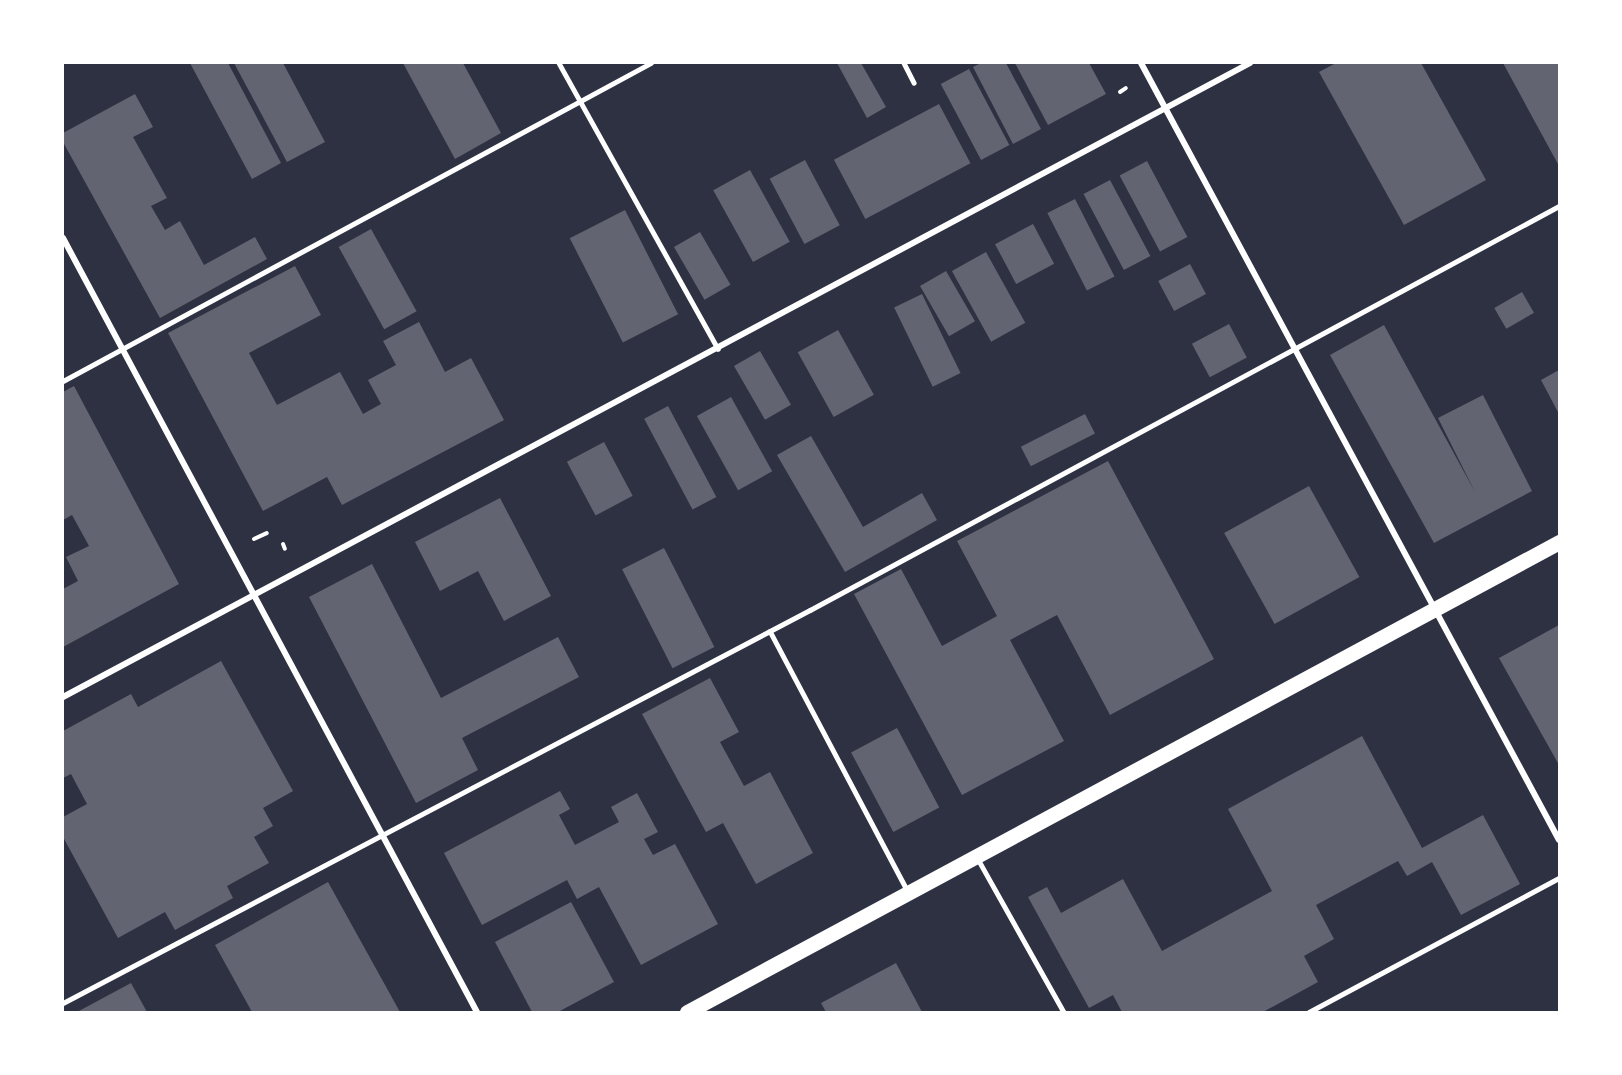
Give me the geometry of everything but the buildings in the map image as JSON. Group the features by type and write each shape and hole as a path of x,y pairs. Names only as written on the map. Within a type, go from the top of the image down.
{"main road":[{"path":"687,1012 1559,542"}],"street":[{"path":"1141,63 1433,610 1559,840"},
{"path":"63,698 1250,63"},
{"path":"63,238 477,1012"}],"lane":[{"path":"559,63 718,349"},
{"path":"63,381 651,63"},
{"path":"904,63 914,83"},
{"path":"63,1003 770,631 1559,206"},
{"path":"770,631 908,893"},
{"path":"976,856 1064,1012"},
{"path":"1309,1012 1559,878"}],"path":[{"path":"1120,92 1126,88"},
{"path":"254,539 267,533"}]}
